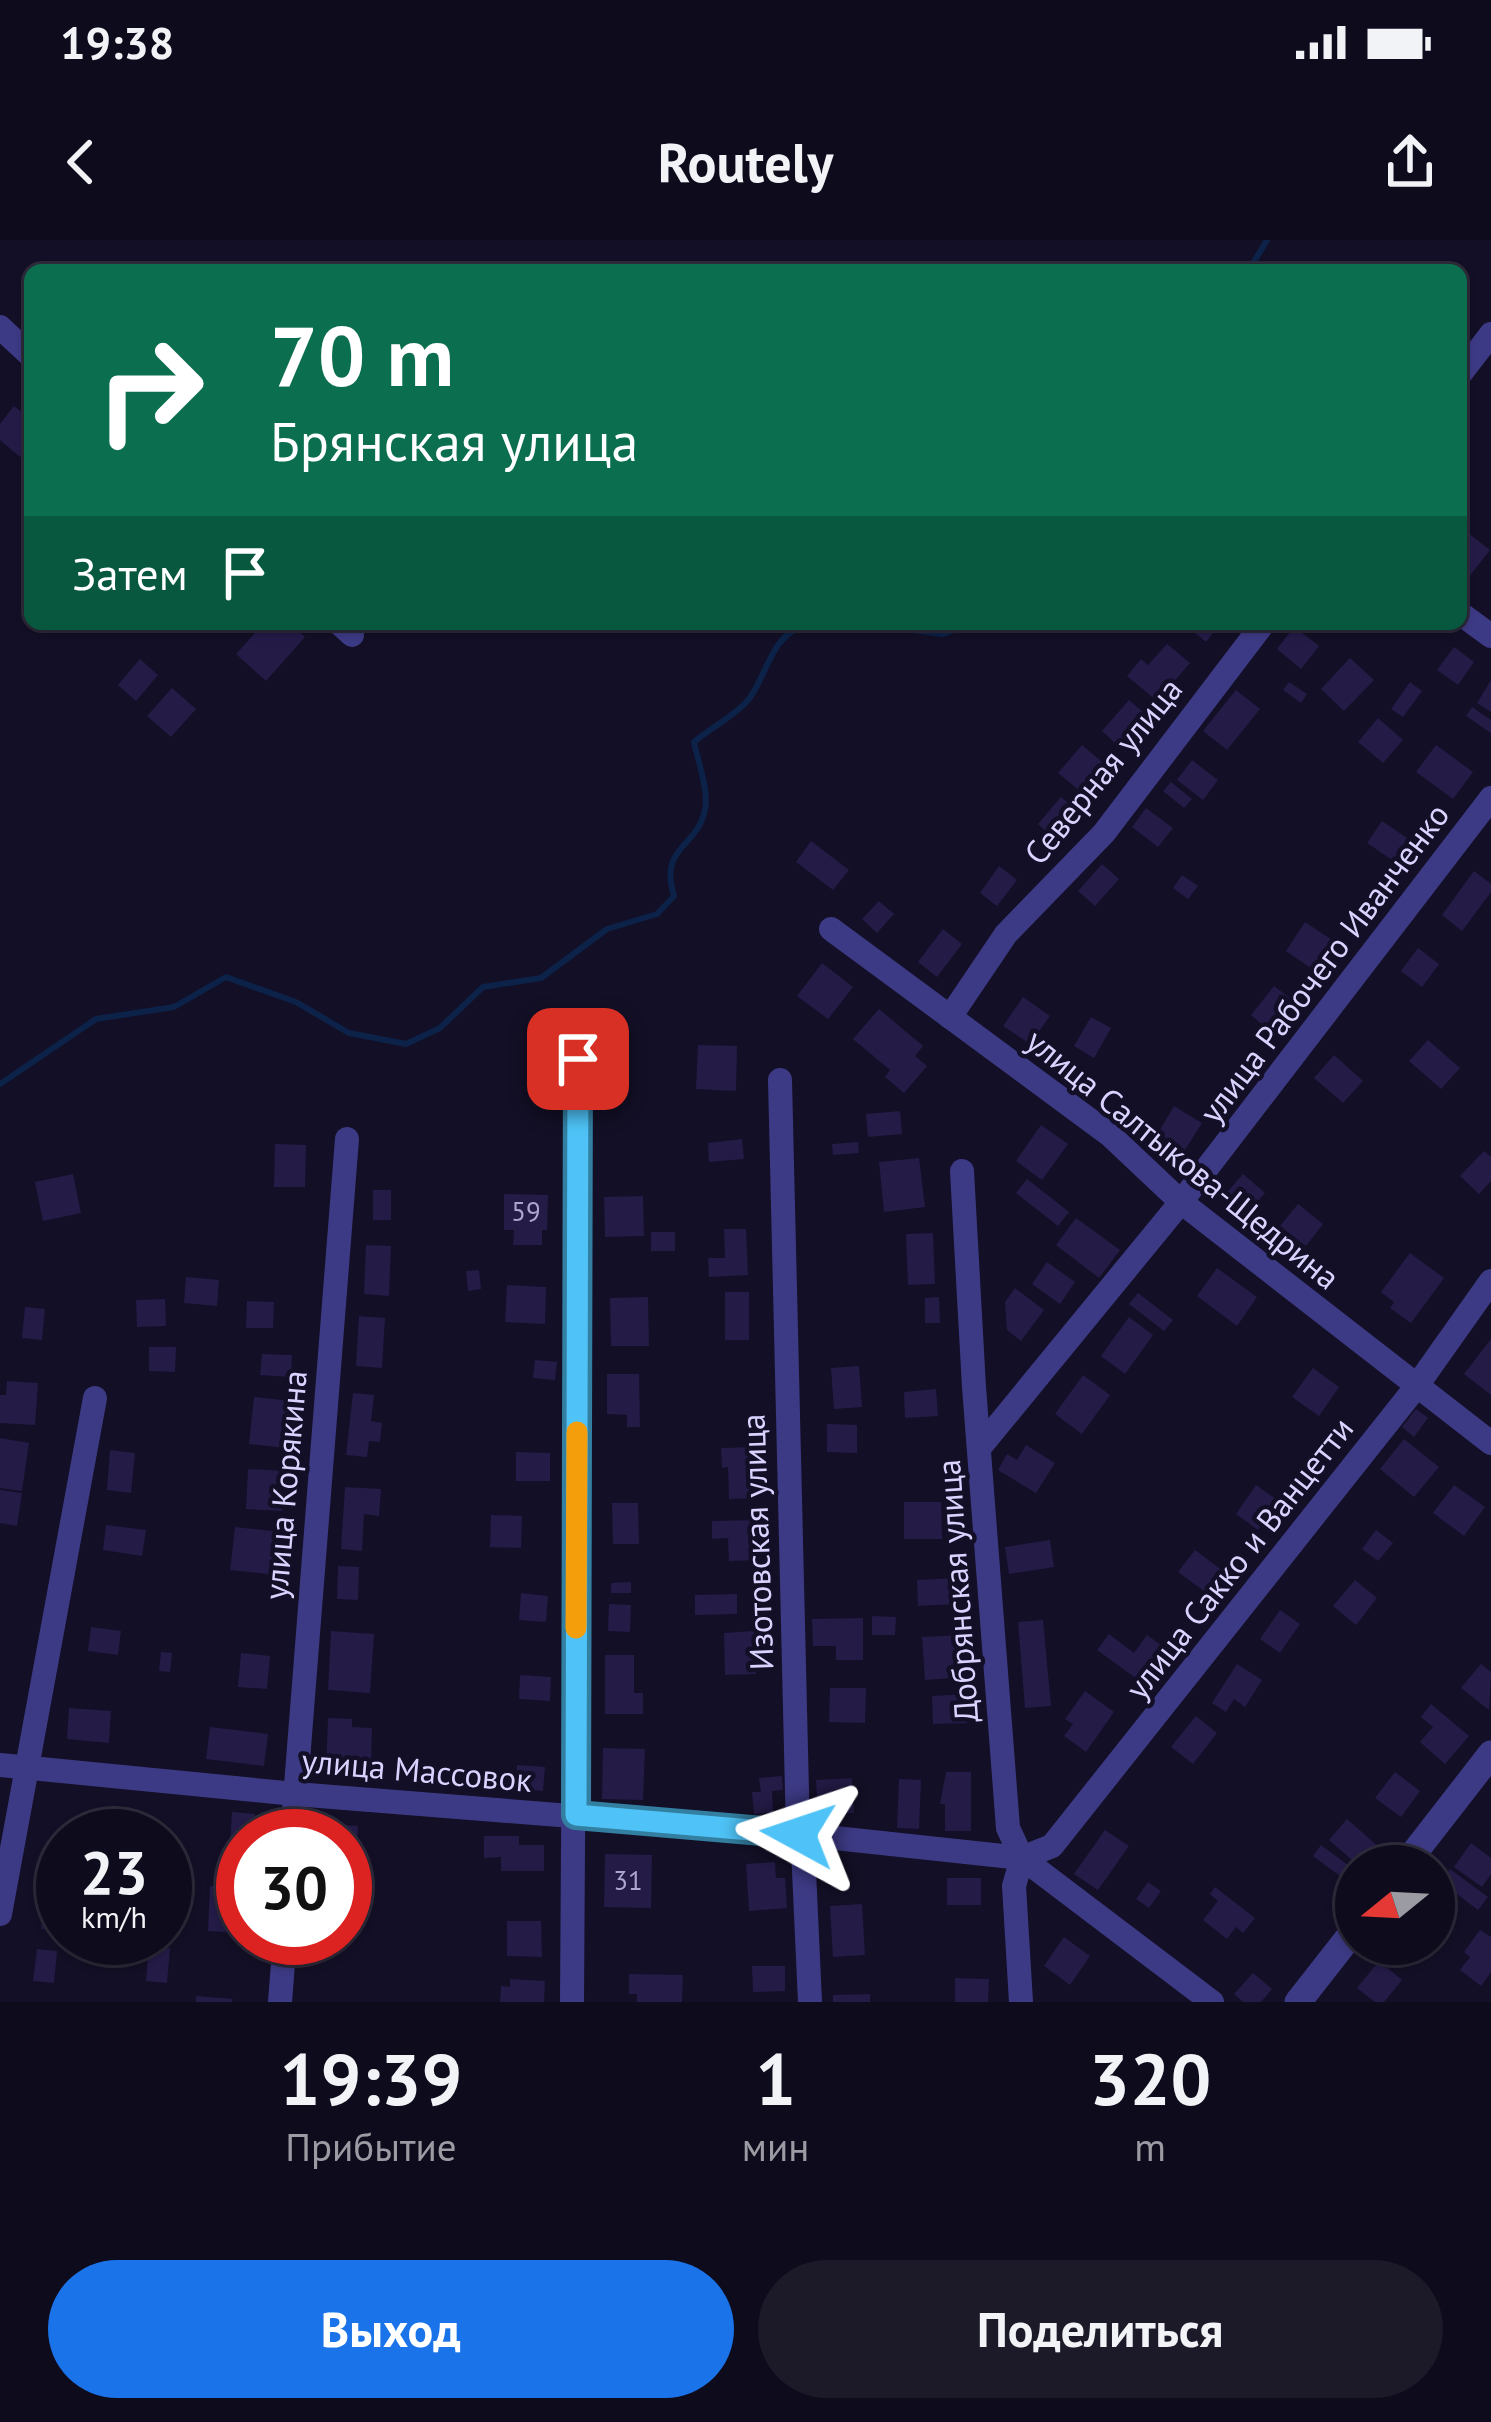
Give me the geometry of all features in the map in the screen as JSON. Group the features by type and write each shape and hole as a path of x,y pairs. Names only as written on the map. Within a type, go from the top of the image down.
{"street":[{"path":"0,327 24,349"},
{"path":"1467,365 1491,334"},
{"name":"Северная улица","path":"950,1017 1006,934 1104,832 1258,630"},
{"name":"улица Рабочего Иванченко","path":"981,1446 1181,1202 1491,798"},
{"name":"улица Салтыкова-Щедрина","path":"832,928 1109,1135 1181,1202 1491,1442"},
{"path":"572,2002 578,1059"},
{"name":"Изотовская улица","path":"780,1080 798,1834 803,1849 810,2002"},
{"name":"улица Корякина","path":"295,1809 347,1139"},
{"name":"Добрянская улица","path":"962,1172 1008,1828 1022,1858 1014,1886 1021,2002"},
{"name":"улица Сакко и Ванцетти","path":"1022,1858 1052,1846 1416,1387 1491,1281"},
{"path":"0,1914 95,1398"},
{"path":"1420,1845 1491,1754"},
{"name":"улица Массовок","path":"0,1765 798,1834 1022,1858"},
{"path":"1022,1858 1211,2002"},
{"path":"1298,2002 1335,1955"},
{"path":"280,2002 282,1965"}],"building":[{"path":"14,406 24,414 20,457 0,440 0,424"},
{"path":"1467,534 1490,550 1467,579"},
{"path":"258,630 297,630 305,637 266,681 236,654"},
{"path":"1191,630 1215,630 1206,642"},
{"path":"1292,630 1319,646 1301,669 1277,649"},
{"path":"1167,644 1190,663 1157,701 1127,676 1141,659 1148,665"},
{"path":"1454,647 1474,662 1458,685 1437,670"},
{"path":"1350,658 1374,680 1344,711 1321,689"},
{"path":"140,659 158,675 136,701 118,685"},
{"path":"1491,680 1491,712 1477,703"},
{"path":"1289,682 1307,694 1301,703 1283,690"},
{"path":"1410,682 1422,691 1403,717 1391,709"},
{"path":"172,688 196,709 171,737 147,716"},
{"path":"1236,690 1260,709 1227,750 1203,731"},
{"path":"1129,700 1153,721 1125,752 1102,731"},
{"path":"1472,707 1491,720 1491,733 1466,716"},
{"path":"1378,718 1403,740 1383,763 1358,742"},
{"path":"1082,745 1108,767 1085,795 1058,773"},
{"path":"1436,745 1473,772 1453,799 1416,772"},
{"path":"1192,760 1218,780 1203,800 1177,780"},
{"path":"1171,782 1192,799 1184,808 1163,791"},
{"path":"1061,797 1076,810 1052,837 1038,824"},
{"path":"1146,808 1173,828 1158,847 1132,827"},
{"path":"1382,821 1410,840 1395,862 1367,843"},
{"path":"811,841 849,870 833,890 796,862"},
{"path":"1102,864 1119,879 1095,906 1078,891"},
{"path":"999,866 1017,880 997,906 980,893"},
{"path":"1474,871 1491,884 1491,892 1462,931 1442,915"},
{"path":"1182,875 1198,886 1188,899 1173,888"},
{"path":"879,901 894,914 877,933 862,919"},
{"path":"1305,922 1332,940 1312,969 1286,951"},
{"path":"943,929 962,944 937,977 918,962"},
{"path":"1418,948 1439,964 1422,987 1401,971"},
{"path":"822,963 853,987 828,1019 797,996"},
{"path":"1274,986 1290,998 1266,1028 1251,1015"},
{"path":"1023,997 1050,1016 1030,1044 1003,1026"},
{"path":"879,1009 923,1046 915,1056 927,1066 904,1093 885,1077 890,1070 853,1039"},
{"path":"1091,1017 1111,1028 1094,1058 1074,1046"},
{"path":"1428,1040 1460,1068 1441,1089 1409,1061"},
{"path":"698,1045 737,1046 736,1091 696,1089"},
{"path":"1334,1055 1363,1081 1343,1103 1314,1078"},
{"path":"1174,1106 1202,1123 1185,1150 1158,1133"},
{"path":"900,1111 902,1134 868,1137 866,1114"},
{"path":"1041,1125 1068,1144 1042,1180 1016,1161"},
{"path":"742,1139 744,1159 709,1162 708,1143"},
{"path":"858,1142 859,1153 833,1155 832,1144"},
{"path":"275,1144 306,1145 305,1187 274,1187"},
{"path":"1484,1151 1491,1157 1491,1181 1479,1194 1460,1176"},
{"path":"919,1158 925,1207 884,1212 879,1162"},
{"path":"73,1174 81,1213 43,1221 35,1182"},
{"path":"1243,1174 1265,1193 1246,1215 1224,1196"},
{"path":"1027,1179 1069,1212 1058,1226 1016,1193"},
{"path":"373,1190 391,1190 391,1220 373,1220"},
{"path":"504,1194 548,1195 542,1245 513,1245 514,1230 504,1230"},
{"path":"643,1196 644,1236 605,1237 604,1197"},
{"path":"1298,1204 1323,1224 1306,1246 1280,1226"},
{"path":"1076,1218 1120,1250 1099,1278 1056,1245"},
{"path":"724,1229 746,1229 748,1275 709,1277 708,1258 725,1258"},
{"path":"651,1232 675,1232 675,1251 651,1251"},
{"path":"933,1233 935,1284 908,1285 906,1234"},
{"path":"366,1245 391,1246 389,1296 364,1294"},
{"path":"1410,1253 1444,1278 1411,1323 1390,1308 1394,1302 1381,1292"},
{"path":"1047,1262 1075,1282 1060,1304 1032,1284"},
{"path":"1217,1268 1257,1297 1237,1326 1197,1296"},
{"path":"479,1270 481,1289 468,1291 466,1271"},
{"path":"186,1277 219,1280 217,1306 184,1303"},
{"path":"507,1285 546,1287 545,1324 505,1322"},
{"path":"1015,1288 1044,1310 1021,1341 1007,1330 1005,1302"},
{"path":"725,1292 749,1292 749,1340 725,1340"},
{"path":"1138,1293 1173,1320 1164,1331 1129,1304"},
{"path":"648,1297 649,1346 611,1346 610,1298"},
{"path":"939,1297 940,1323 925,1323 925,1298"},
{"path":"165,1299 166,1326 137,1327 136,1300"},
{"path":"247,1301 274,1302 273,1328 246,1328"},
{"path":"25,1307 45,1309 42,1340 22,1338"},
{"path":"359,1316 385,1318 382,1368 356,1366"},
{"path":"1129,1317 1153,1335 1125,1374 1101,1356"},
{"path":"1491,1339 1491,1395 1464,1374"},
{"path":"149,1347 176,1347 175,1372 149,1371"},
{"path":"262,1354 292,1355 291,1377 260,1375"},
{"path":"535,1360 557,1362 555,1380 533,1378"},
{"path":"859,1366 862,1407 834,1409 831,1368"},
{"path":"1313,1368 1339,1387 1319,1416 1292,1397"},
{"path":"607,1374 639,1374 640,1427 627,1427 627,1415 607,1414"},
{"path":"1083,1375 1110,1395 1082,1434 1055,1414"},
{"path":"7,1381 38,1383 35,1425 0,1423 0,1395 6,1395"},
{"path":"936,1389 938,1416 905,1418 904,1392"},
{"path":"353,1393 374,1395 371,1421 382,1423 380,1442 369,1441 367,1457 346,1455"},
{"path":"254,1397 290,1401 285,1448 249,1444"},
{"path":"1416,1409 1428,1418 1414,1437 1402,1427"},
{"path":"827,1424 857,1425 857,1453 827,1452"},
{"path":"0,1438 29,1443 22,1491 0,1488"},
{"path":"1404,1439 1439,1467 1414,1497 1380,1469"},
{"path":"1026,1445 1055,1463 1036,1493 998,1470 1007,1454 1017,1460"},
{"path":"757,1447 760,1498 729,1499 728,1467 722,1468 721,1448"},
{"path":"110,1450 135,1453 131,1493 107,1490"},
{"path":"516,1452 550,1453 550,1481 516,1481"},
{"path":"248,1469 284,1471 282,1511 246,1509"},
{"path":"1256,1485 1279,1501 1258,1530 1236,1514"},
{"path":"1454,1485 1485,1507 1464,1536 1433,1513"},
{"path":"345,1487 381,1489 379,1516 364,1514 362,1551 341,1549"},
{"path":"0,1490 22,1493 17,1526 0,1523"},
{"path":"904,1502 941,1502 942,1539 904,1539"},
{"path":"612,1503 638,1503 639,1544 613,1544"},
{"path":"491,1515 522,1516 521,1548 490,1547"},
{"path":"759,1520 760,1560 729,1561 728,1538 712,1539 712,1521"},
{"path":"106,1525 146,1530 142,1556 103,1550"},
{"path":"235,1527 281,1532 276,1575 230,1570"},
{"path":"1376,1530 1393,1543 1378,1561 1362,1549"},
{"path":"1050,1540 1054,1567 1009,1574 1005,1547"},
{"path":"1195,1550 1223,1571 1207,1593 1178,1572"},
{"path":"338,1566 359,1567 358,1600 337,1599"},
{"path":"955,1578 956,1604 918,1606 917,1580"},
{"path":"1355,1580 1377,1598 1356,1625 1333,1606"},
{"path":"631,1582 631,1593 611,1593 611,1583"},
{"path":"521,1593 548,1596 546,1622 519,1620"},
{"path":"737,1594 737,1614 695,1615 695,1595"},
{"path":"609,1604 631,1605 630,1632 608,1631"},
{"path":"1280,1610 1300,1624 1280,1653 1260,1639"},
{"path":"872,1616 896,1617 895,1635 872,1635"},
{"path":"863,1618 863,1660 836,1660 836,1646 813,1646 812,1619"},
{"path":"1043,1620 1051,1706 1025,1708 1018,1622"},
{"path":"91,1627 121,1631 118,1655 88,1651"},
{"path":"331,1631 374,1634 370,1693 328,1690"},
{"path":"755,1631 755,1643 763,1643 756,1674 725,1675 724,1633"},
{"path":"1109,1634 1134,1653 1147,1635 1169,1651 1144,1684 1097,1650"},
{"path":"961,1635 964,1677 925,1680 922,1637"},
{"path":"161,1652 172,1653 170,1672 159,1671"},
{"path":"241,1653 270,1656 267,1689 238,1687"},
{"path":"605,1655 634,1655 634,1693 643,1693 643,1714 605,1714"},
{"path":"1237,1664 1262,1680 1245,1707 1234,1699 1226,1712 1212,1703"},
{"path":"1481,1664 1491,1672 1489,1710 1461,1688"},
{"path":"520,1675 551,1677 550,1701 519,1699"},
{"path":"830,1688 866,1688 865,1723 829,1722"},
{"path":"1085,1691 1114,1712 1086,1752 1064,1736 1073,1724 1065,1719"},
{"path":"966,1694 967,1723 933,1724 932,1696"},
{"path":"1431,1704 1469,1736 1445,1764 1420,1742 1433,1727 1421,1717"},
{"path":"69,1708 111,1711 109,1743 67,1739"},
{"path":"1196,1716 1217,1733 1193,1764 1171,1747"},
{"path":"328,1718 352,1719 352,1727 372,1728 371,1764 350,1763 350,1774 326,1773"},
{"path":"210,1727 268,1734 264,1766 206,1759"},
{"path":"603,1748 645,1749 643,1800 602,1799"},
{"path":"517,1765 545,1767 543,1791 515,1789"},
{"path":"946,1772 971,1772 971,1831 945,1831 945,1804 940,1804"},
{"path":"1395,1772 1420,1791 1401,1817 1375,1798"},
{"path":"782,1776 783,1790 772,1791 773,1812 754,1814 752,1792 761,1792 759,1778"},
{"path":"852,1778 854,1813 818,1815 816,1780"},
{"path":"899,1779 921,1780 919,1829 897,1828"},
{"path":"1347,1819 1376,1845 1335,1845 1329,1840"},
{"path":"1105,1830 1129,1846 1098,1890 1074,1874"},
{"path":"484,1836 519,1836 519,1845 544,1845 544,1871 501,1871 501,1857 484,1858"},
{"path":"1471,1843 1491,1858 1491,1874 1482,1887 1455,1866"},
{"path":"1321,1845 1335,1855 1335,1872 1313,1856"},
{"path":"605,1854 652,1855 651,1908 604,1907"},
{"path":"775,1862 776,1878 785,1878 787,1908 749,1911 746,1864"},
{"path":"1455,1873 1488,1897 1478,1910 1455,1893"},
{"path":"947,1878 981,1878 981,1905 947,1905"},
{"path":"1148,1882 1161,1891 1149,1908 1136,1899"},
{"path":"210,1886 216,1886 216,1931 208,1931"},
{"path":"1215,1887 1255,1918 1243,1933 1236,1927 1227,1939 1203,1920 1218,1901 1210,1894"},
{"path":"862,1904 865,1955 833,1957 830,1906"},
{"path":"507,1921 541,1921 542,1957 507,1956"},
{"path":"1480,1930 1491,1937 1491,1972 1481,1986 1460,1970 1470,1957 1464,1952"},
{"path":"1064,1937 1090,1956 1070,1985 1044,1966"},
{"path":"36,1957 36,1965 56,1965 54,1983 33,1981"},
{"path":"147,1965 169,1965 167,1983 146,1981"},
{"path":"1376,1965 1384,1965 1402,1980 1384,2002 1375,2002 1357,1988"},
{"path":"752,1966 785,1966 785,1991 753,1992"},
{"path":"1253,1973 1272,1989 1261,2002 1243,2002 1234,1994"},
{"path":"629,1974 683,1975 682,2002 637,2002 637,1994 629,1994"},
{"path":"955,1978 989,1979 988,2002 955,2002"},
{"path":"510,1979 545,1981 544,2002 500,2002 501,1986 510,1987"},
{"path":"870,1994 870,2002 833,2002 833,1995"},
{"path":"196,1996 233,1999 196,2002"}],"waterway":[{"path":"1253,264 1267,240"},
{"path":"0,1084 96,1019 174,1007 226,977 296,1002 349,1033 406,1044 440,1028 483,987 541,978 607,929 657,914 674,896 671,867 705,810 694,742 744,704 778,645 795,630"},
{"path":"913,630 943,634 954,630"}],"slow traffic":[{"path":"576,1628 577,1432"}],"route":[{"path":"578,1059 576,1815 798,1834"}]}
